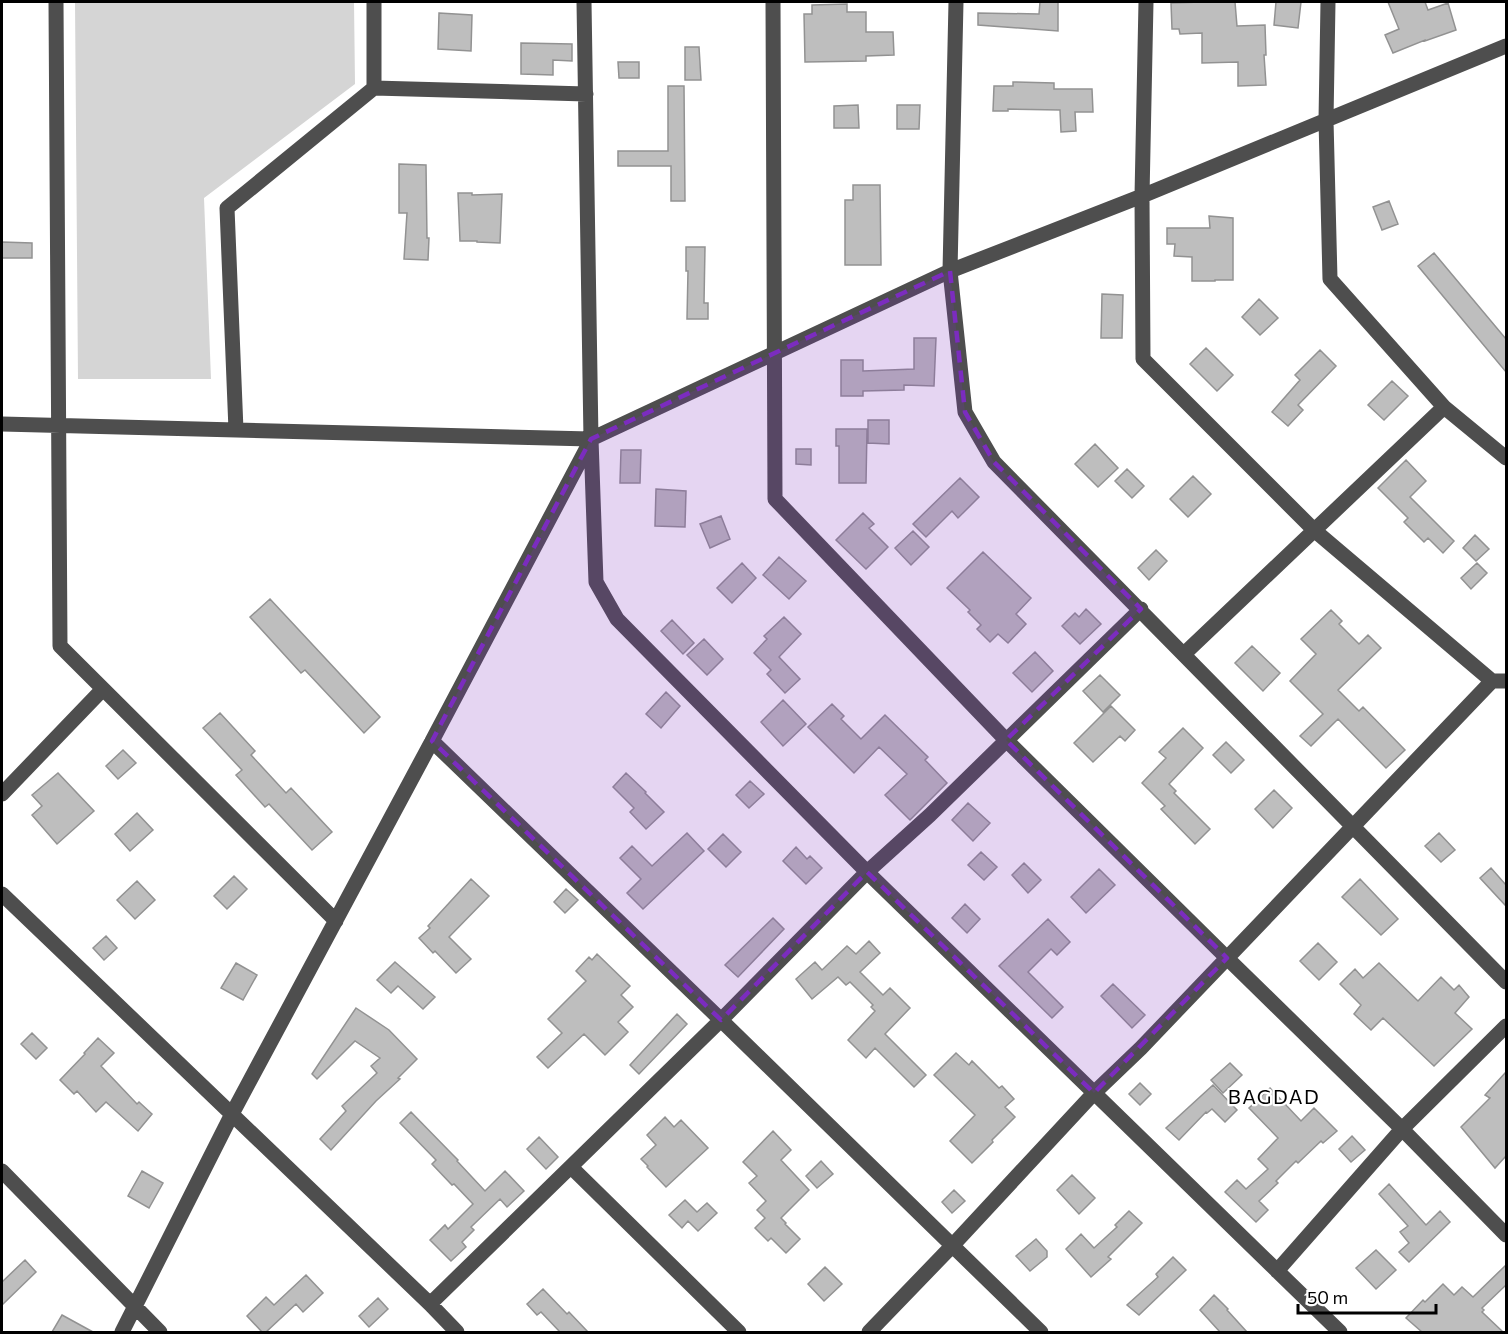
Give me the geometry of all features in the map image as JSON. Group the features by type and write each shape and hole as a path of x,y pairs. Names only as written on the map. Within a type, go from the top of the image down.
{"street":[{"path":"56,2 60,646 336,921"},
{"path":"374,2 374,88"},
{"path":"584,2 591,439 596,582 617,619 867,872 1340,1332"},
{"path":"773,2 775,499 1006,740 1402,1129 1506,1235"},
{"path":"956,2 950,271 964,412 994,462 1506,982"},
{"path":"869,1332 1094,1093 1141,1048 1353,826 1499,681 1314,530 1143,358 1142,196 1146,2"},
{"path":"1328,2 1326,120 1330,279 1444,407 1506,458"},
{"path":"2,424 591,439 950,271 1142,196 1506,46"},
{"path":"236,430 227,208 374,88 586,94"},
{"path":"1184,654 1444,407"},
{"path":"122,1332 232,1114 591,439"},
{"path":"430,1304 721,1020 867,872 930,815 1141,609"},
{"path":"2,794 103,689"},
{"path":"432,741 1041,1332"},
{"path":"2,894 457,1332"},
{"path":"1277,1271 1402,1129 1506,1026"},
{"path":"571,1167 738,1332"},
{"path":"2,1171 160,1332"}],"highlighted area":[{"path":"950,271 965,412 994,462 1141,609 1006,740 1227,958 1094,1093 867,872 721,1020 432,741 591,439"}],"shaded area":[{"path":"75,2 354,2 355,84 204,198 211,379 78,379"}],"building":[{"path":"1040,2 1058,2 1058,31 978,25 978,13 1039,14"},
{"path":"1235,2 1237,26 1265,25 1266,85 1238,86 1238,62 1202,63 1202,33 1180,34 1179,29 1172,29 1171,3"},
{"path":"1276,2 1301,2 1298,28 1274,25"},
{"path":"1388,2 1425,2 1428,10 1448,3 1456,30 1393,53 1385,35 1399,29"},
{"path":"847,4 847,12 866,12 866,32 893,32 894,55 866,56 866,61 805,62 804,14 812,14 812,5"},
{"path":"439,13 472,15 471,51 438,49"},
{"path":"521,43 572,44 572,61 553,60 553,75 521,74"},
{"path":"685,47 699,47 701,80 685,80"},
{"path":"618,62 639,62 639,78 619,78"},
{"path":"1013,82 1054,83 1054,89 1092,89 1093,112 1075,112 1076,131 1061,132 1060,110 993,111 994,86 1013,86"},
{"path":"668,86 684,86 685,201 671,201 671,166 618,166 618,151 668,151"},
{"path":"858,105 859,128 834,128 834,106"},
{"path":"897,105 920,105 919,129 897,129"},
{"path":"399,164 426,165 428,260 404,259 407,213 399,213"},
{"path":"853,185 880,185 881,265 845,265 845,200 853,200"},
{"path":"458,193 502,194 500,243 460,241"},
{"path":"1389,201 1398,224 1382,230 1373,207"},
{"path":"1209,216 1233,218 1233,280 1192,281 1192,257 1174,256 1175,244 1167,244 1167,228 1210,228"},
{"path":"2,242 32,243 32,258 2,258"},
{"path":"686,247 705,247 704,303 708,303 708,319 687,319"},
{"path":"1434,253 1506,339 1506,372 1418,266"},
{"path":"1102,294 1123,295 1122,338 1101,338"},
{"path":"1259,299 1278,318 1260,335 1242,317"},
{"path":"914,338 936,338 934,386 904,385 904,390 863,391 863,396 841,396 841,360 863,360 863,371 914,369"},
{"path":"1206,348 1233,375 1217,391 1190,364"},
{"path":"1320,350 1336,366 1298,405 1303,410 1288,426 1272,412 1300,380 1295,375"},
{"path":"1392,381 1408,396 1384,420 1368,405"},
{"path":"868,420 889,420 889,444 868,443"},
{"path":"836,429 867,429 866,483 839,483 839,446 836,446"},
{"path":"1095,444 1118,468 1098,487 1075,464"},
{"path":"796,449 811,449 811,465 796,464"},
{"path":"621,450 641,450 640,483 620,483"},
{"path":"1406,460 1426,481 1410,497 1454,541 1443,553 1428,538 1424,542 1404,522 1408,518 1378,488"},
{"path":"1127,469 1144,486 1132,498 1115,481"},
{"path":"1193,476 1211,494 1188,517 1170,499"},
{"path":"960,478 979,497 958,518 952,511 926,537 913,524"},
{"path":"656,489 686,491 685,527 655,526"},
{"path":"863,513 874,524 869,528 888,547 866,569 836,540"},
{"path":"721,516 730,539 710,548 700,524"},
{"path":"913,531 929,547 911,565 895,548"},
{"path":"1475,535 1489,549 1476,561 1463,548"},
{"path":"1156,550 1167,561 1149,580 1138,568"},
{"path":"983,552 1031,598 1016,614 1026,624 1008,643 998,634 990,642 977,629 981,625 968,612 970,610 947,588"},
{"path":"779,557 806,581 789,599 763,575"},
{"path":"742,563 756,578 732,603 717,588"},
{"path":"1477,563 1487,573 1471,589 1461,578"},
{"path":"270,599 380,717 364,733 305,670 301,673 250,617"},
{"path":"1086,609 1101,624 1080,644 1062,626 1075,613 1079,617"},
{"path":"1331,610 1342,621 1339,624 1359,644 1368,635 1381,648 1338,690 1359,711 1363,707 1405,750 1386,768 1338,719 1311,746 1300,736 1323,714 1290,681 1316,654 1301,639"},
{"path":"784,617 801,634 779,657 800,679 785,693 767,674 771,670 754,653 767,639 764,636"},
{"path":"672,620 694,643 683,654 661,631"},
{"path":"704,639 723,659 707,675 687,655"},
{"path":"1252,646 1280,673 1263,691 1235,663"},
{"path":"1035,652 1053,671 1032,692 1013,673"},
{"path":"1100,675 1120,695 1103,712 1083,691"},
{"path":"666,692 680,706 661,728 646,714"},
{"path":"783,700 806,724 783,746 761,722"},
{"path":"832,704 844,716 841,719 861,739 885,715 928,757 925,760 947,783 910,820 885,795 907,774 879,747 854,773 808,727"},
{"path":"1111,706 1135,730 1125,741 1120,736 1093,762 1074,743"},
{"path":"220,713 255,751 251,755 286,793 291,788 332,832 312,850 269,804 265,807 236,775 242,770 203,728"},
{"path":"1183,728 1203,748 1169,784 1176,791 1174,793 1210,829 1195,844 1161,809 1165,806 1142,783 1166,758 1159,752"},
{"path":"1226,742 1244,760 1231,773 1213,755"},
{"path":"123,750 136,763 118,779 106,766"},
{"path":"58,773 94,811 57,844 32,815 42,806 32,795"},
{"path":"626,773 664,812 646,829 630,812 634,808 613,787"},
{"path":"750,781 764,794 749,808 736,795"},
{"path":"1274,790 1292,808 1273,828 1255,809"},
{"path":"968,803 990,823 973,841 952,820"},
{"path":"137,813 153,830 130,851 115,834"},
{"path":"687,833 704,851 643,909 627,893 641,879 620,858 632,846 652,866"},
{"path":"1439,833 1455,850 1441,862 1425,846"},
{"path":"723,834 741,852 726,867 708,849"},
{"path":"796,847 807,859 810,856 822,868 806,884 783,861"},
{"path":"981,852 997,867 984,880 968,865"},
{"path":"1024,863 1041,880 1028,893 1012,875"},
{"path":"1491,868 1506,885 1506,906 1480,878"},
{"path":"1099,869 1115,885 1086,913 1071,897"},
{"path":"234,876 247,889 227,909 214,896"},
{"path":"471,879 489,896 449,937 471,959 456,973 419,938"},
{"path":"1360,879 1398,919 1381,935 1342,897"},
{"path":"137,881 155,900 135,919 117,900"},
{"path":"566,889 578,900 565,913 554,902"},
{"path":"965,904 980,919 967,933 952,918"},
{"path":"773,918 784,929 738,977 725,965"},
{"path":"1048,919 1070,942 1057,955 1051,949 1028,972 1063,1007 1052,1018 999,966"},
{"path":"106,936 117,948 104,960 93,948"},
{"path":"869,941 880,953 860,972 883,995 890,988 910,1008 885,1034 926,1075 914,1087 875,1048 866,1058 848,1040 875,1011 871,1007 873,1005 850,982 846,985 838,977 812,999 796,979 815,962 822,970 847,946 856,954"},
{"path":"1318,943 1337,962 1319,980 1300,961"},
{"path":"597,954 630,986 621,995 633,1007 618,1022 628,1032 605,1055 584,1034 548,1068 537,1057 562,1033 548,1019 586,981 576,971 589,957 592,960"},
{"path":"395,962 435,997 423,1009 398,986 391,993 377,980"},
{"path":"236,963 257,975 243,1000 221,988"},
{"path":"1379,963 1418,1001 1441,977 1454,990 1459,985 1469,997 1455,1013 1472,1029 1434,1066 1383,1018 1371,1030 1354,1014 1361,1005 1340,984 1355,969 1363,978"},
{"path":"1113,984 1145,1015 1132,1028 1101,996"},
{"path":"356,1008 389,1030 417,1059 331,1150 320,1139 346,1111 342,1106 377,1073 371,1066 380,1058 355,1041 317,1079 312,1074"},
{"path":"677,1014 687,1024 639,1074 630,1065"},
{"path":"32,1033 47,1048 36,1059 21,1044"},
{"path":"98,1038 114,1053 101,1066 137,1104 139,1102 152,1114 138,1131 106,1102 96,1112 77,1091 74,1094 60,1080"},
{"path":"956,1053 969,1065 972,1061 999,1088 1002,1086 1014,1099 1005,1107 1015,1117 972,1163 950,1141 975,1115 934,1075"},
{"path":"1230,1063 1242,1075 1223,1093 1211,1080"},
{"path":"1506,1072 1506,1156 1495,1168 1461,1127 1490,1098 1485,1095"},
{"path":"1140,1083 1151,1094 1140,1105 1129,1094"},
{"path":"1213,1085 1237,1110 1225,1122 1212,1109 1206,1112 1179,1140 1166,1128"},
{"path":"1270,1088 1301,1121 1314,1108 1337,1131 1323,1143 1321,1141 1298,1163 1296,1161 1276,1181 1278,1183 1259,1201 1268,1210 1256,1222 1225,1192 1237,1180 1246,1189 1268,1169 1258,1159 1278,1138 1249,1108"},
{"path":"411,1112 485,1191 505,1171 524,1191 507,1207 500,1199 471,1227 474,1230 462,1242 466,1247 451,1261 430,1240 445,1225 448,1229 473,1204 432,1164 436,1160 400,1123"},
{"path":"665,1117 674,1127 681,1120 708,1148 666,1187 641,1159 656,1145 647,1135"},
{"path":"773,1131 791,1150 781,1160 809,1190 781,1218 800,1239 786,1253 771,1238 768,1241 755,1228 765,1218 757,1210 766,1201 749,1183 757,1176 743,1162"},
{"path":"1352,1136 1365,1150 1351,1162 1339,1149"},
{"path":"539,1137 558,1157 546,1169 527,1149"},
{"path":"821,1161 833,1174 817,1188 806,1176"},
{"path":"142,1171 163,1183 149,1208 128,1196"},
{"path":"1072,1175 1095,1198 1079,1214 1057,1190"},
{"path":"1389,1184 1426,1225 1440,1211 1450,1222 1409,1262 1399,1252 1409,1243 1400,1232 1408,1226 1379,1194"},
{"path":"954,1190 965,1201 952,1213 942,1202"},
{"path":"685,1200 697,1212 707,1203 717,1213 698,1231 688,1221 682,1228 669,1215"},
{"path":"1129,1211 1142,1223 1108,1257 1111,1259 1091,1277 1066,1249 1081,1234 1094,1248 1117,1227 1115,1225"},
{"path":"1036,1239 1047,1251 1047,1257 1030,1271 1016,1256"},
{"path":"1376,1250 1396,1270 1376,1289 1356,1268"},
{"path":"1173,1257 1186,1270 1139,1315 1127,1305 1158,1277 1156,1274"},
{"path":"25,1260 36,1272 2,1305 2,1282"},
{"path":"1506,1265 1506,1285 1482,1308 1484,1310 1482,1312 1503,1332 1422,1332 1406,1318 1443,1284 1454,1295 1462,1287 1473,1297"},
{"path":"825,1267 842,1284 824,1301 808,1284"},
{"path":"306,1275 323,1293 303,1312 296,1304 266,1332 262,1332 247,1316 266,1297 274,1305"},
{"path":"543,1289 588,1332 560,1332 541,1312 537,1315 527,1304"},
{"path":"1214,1295 1247,1332 1220,1332 1200,1310"},
{"path":"378,1298 388,1309 369,1327 359,1316"},
{"path":"62,1315 93,1332 52,1332"}],"district":[{"name":"BAGDAD","path":"1274,1096"}]}
